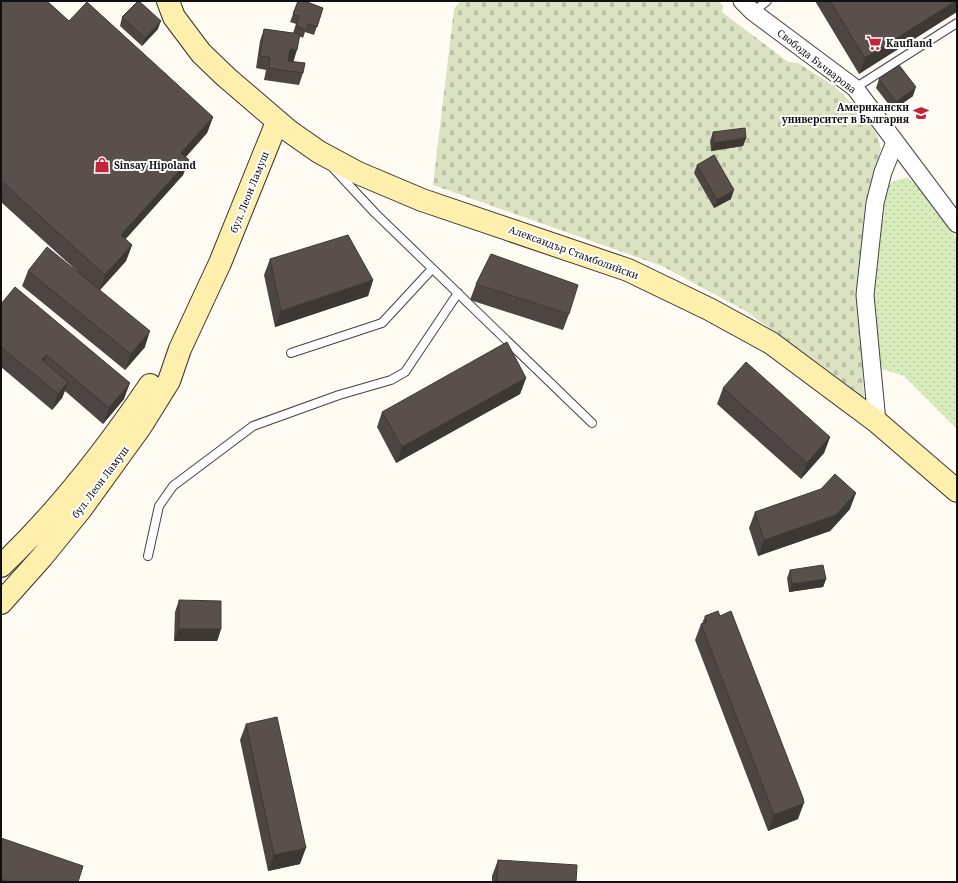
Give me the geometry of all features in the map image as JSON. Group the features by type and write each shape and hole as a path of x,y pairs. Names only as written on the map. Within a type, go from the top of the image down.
{"street":[{"name":"Александър Стамболийски","path":"168,1 174,17 201,53 277,122 318,152 358,173 422,200 628,270 709,309 771,343 877,422 957,491"},
{"path":"183,1 185,31"},
{"name":"Свобода Бъчварова","path":"748,7 855,88 957,224"},
{"name":"бул. Леон Ламуш","path":"1,603 42,557 81,509 141,426 169,381 180,349 220,263 277,122"},
{"path":"877,422 865,295 875,203 883,172 895,142"},
{"name":"бул. Леон Ламуш","path":"1,566 73,489 122,426 158,373 180,349"}],"lane":[{"path":"748,7 767,1"},
{"path":"855,88 957,24"},
{"path":"318,152 375,213 592,423"},
{"path":"291,353 382,323 432,269"},
{"path":"148,556 159,506 173,486 253,426 339,395 391,380 405,372 458,293"}],"green space":[{"path":"460,1 718,1 723,6 722,12 788,62 798,63 834,86 861,112 877,135 881,148 865,209 859,293 864,399 829,371 744,310 662,266 433,185 454,9"},
{"path":"908,178 918,186 957,239 957,429 904,376 878,368 870,295 884,193 888,186 893,182"}],"building":[{"path":"1,1 47,1 69,21 87,2 213,117 181,153 189,160 121,235 132,245 105,275 1,181"},
{"path":"138,1 161,21 145,38 122,17"},
{"path":"298,1 307,1 323,8 317,27 308,24 306,30 296,26 299,16 293,14"},
{"name":"Kaufland","path":"830,1 956,1 865,58"},
{"path":"264,29 300,34 297,50 290,49 288,61 305,63 303,73 269,68 270,57 260,56"},
{"path":"899,65 916,87 896,102 879,79"},
{"path":"745,128 746,138 714,143 713,132"},
{"path":"714,155 734,190 717,200 697,165"},
{"path":"348,235 373,280 281,311 270,259"},
{"path":"47,247 150,331 131,354 28,271"},
{"path":"491,254 578,285 569,314 476,284"},
{"path":"15,287 130,383 109,408 46,355 42,360 68,382 58,394 1,347 1,304"},
{"path":"507,342 526,378 402,447 382,412"},
{"path":"746,362 830,437 807,463 723,388"},
{"path":"835,474 856,493 836,515 764,540 755,512 821,489"},
{"path":"823,565 826,579 792,584 790,570"},
{"path":"179,600 221,601 221,629 179,629"},
{"path":"718,611 720,616 731,611 803,798 804,803 774,815 701,624 707,622 705,616"},
{"path":"277,717 306,848 274,855 246,724"},
{"path":"1,838 83,866 78,882 9,882 1,879"},
{"path":"498,860 577,865 576,882 497,882"}],"place":[{"name":"Kaufland","path":"874,43"},
{"name":"Американски университет в България","path":"921,113"},
{"name":"Sinsay Hipoland","path":"102,165"}]}
